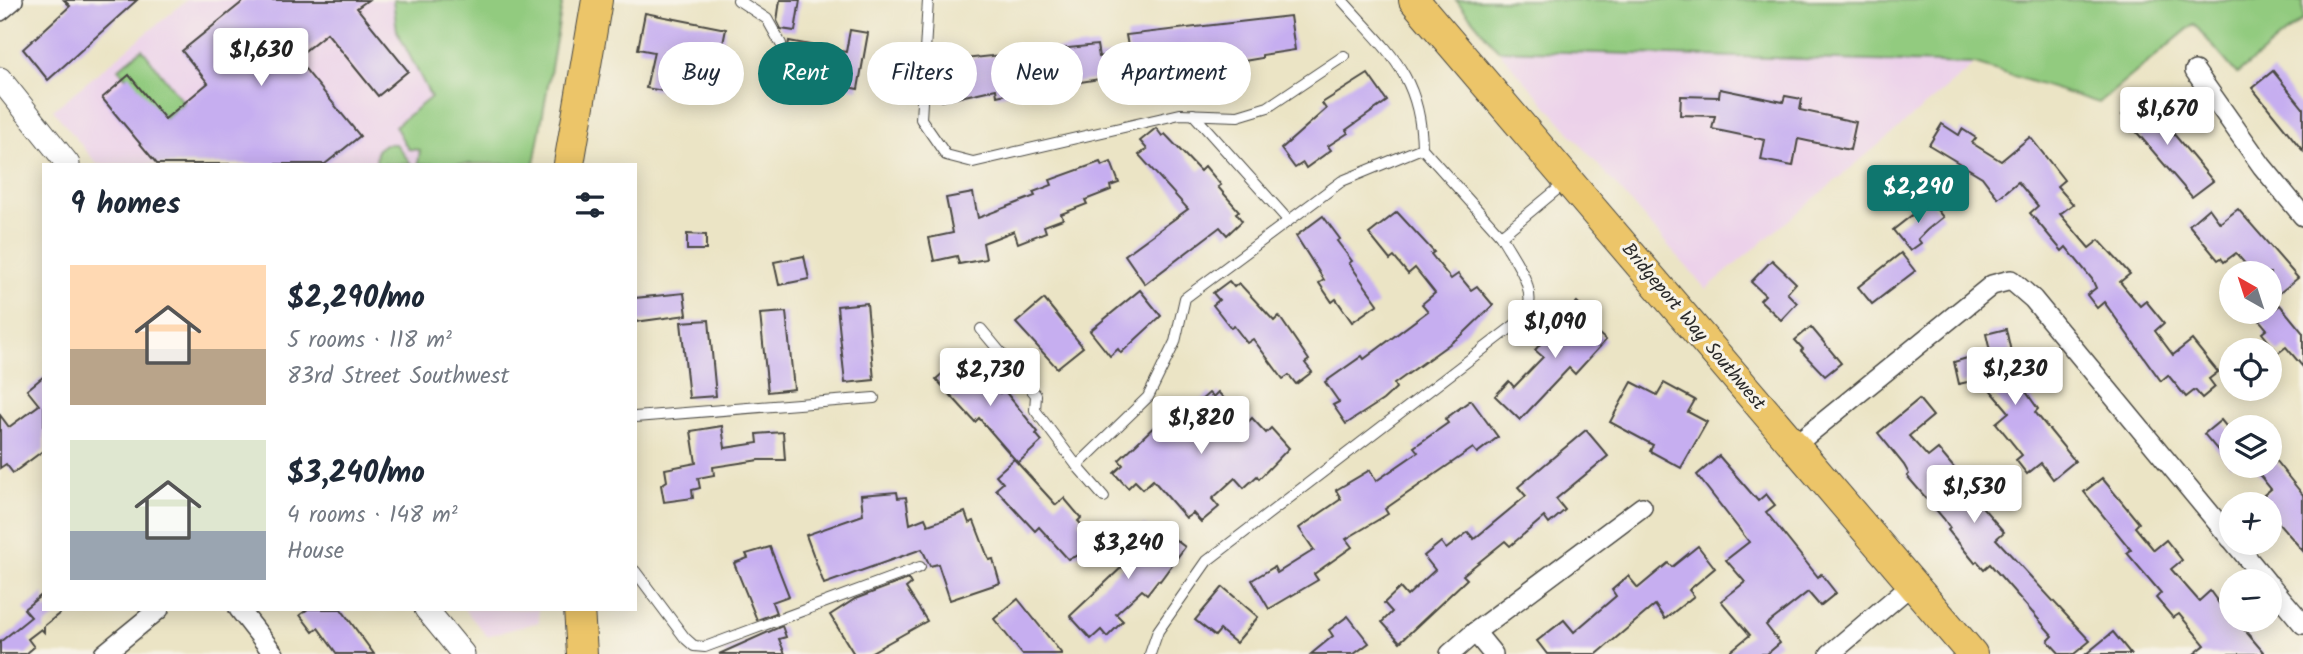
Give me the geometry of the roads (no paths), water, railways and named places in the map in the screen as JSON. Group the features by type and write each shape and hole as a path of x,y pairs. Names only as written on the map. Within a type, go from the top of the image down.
{"main road":[{"path":"569,163 597,0"},
{"name":"Bridgeport Way Southwest","path":"1414,0 1972,654"},
{"path":"579,611 579,651"}],"street":[{"path":"0,11 13,0"},
{"path":"2195,71 2262,166 2303,216"},
{"path":"0,79 67,163"},
{"path":"1795,445 1992,285 2011,280 2033,299 2219,524"},
{"path":"1450,654 1475,632 1642,506"},
{"path":"2245,555 2256,569"},
{"path":"1830,654 1912,584"},
{"path":"2282,599 2303,624"},
{"path":"104,654 157,611"},
{"path":"241,611 274,654"},
{"path":"428,611 463,654"},
{"path":"1475,632 1493,654"}],"lane":[{"path":"738,0 767,19 780,42"},
{"path":"928,0 921,119 946,155 973,162 1181,114 1238,116 1268,107 1344,57"},
{"path":"1150,654 1158,631 1207,561 1525,317 1531,307 1528,285 1501,236 1422,148 1422,118 1410,81 1399,64 1342,0"},
{"path":"1193,114 1288,220"},
{"path":"1077,466 1148,397 1175,342 1185,298 1342,181 1422,148"},
{"path":"1501,236 1568,180"},
{"path":"981,329 1036,395 1035,410 1077,466 1104,496"},
{"path":"637,417 874,398"},
{"path":"637,574 685,638 694,646 705,647 920,567"}]}
